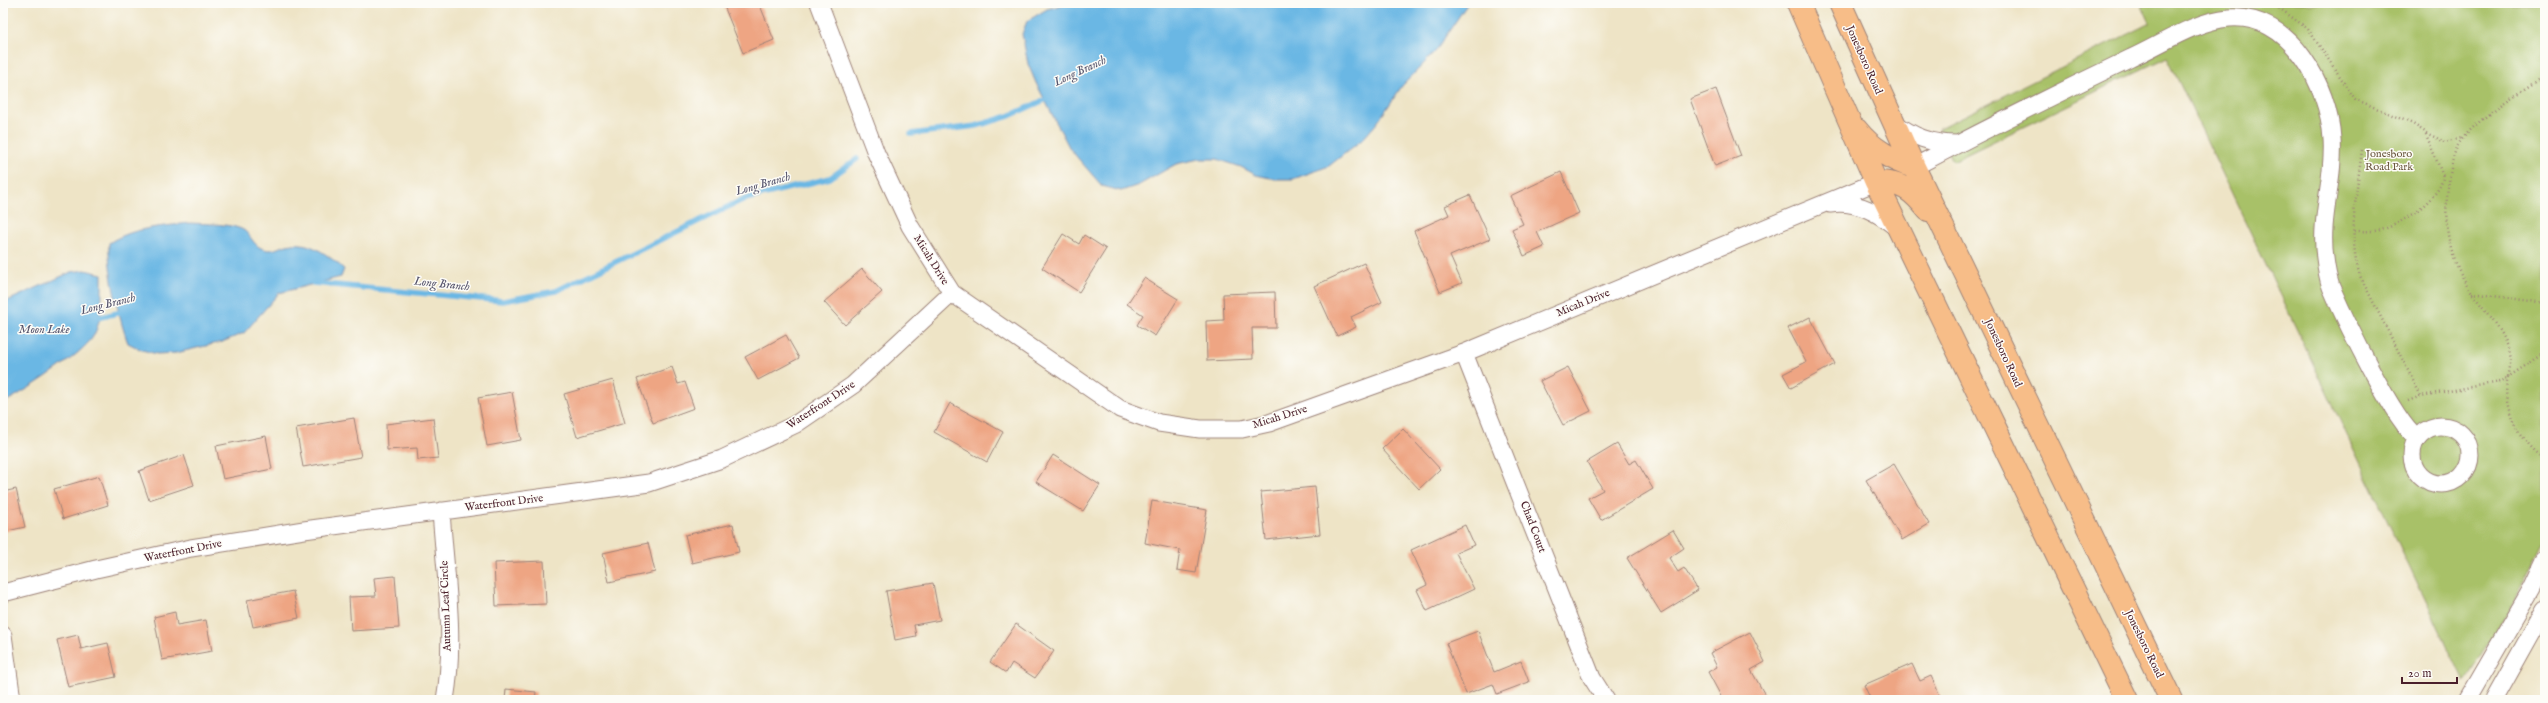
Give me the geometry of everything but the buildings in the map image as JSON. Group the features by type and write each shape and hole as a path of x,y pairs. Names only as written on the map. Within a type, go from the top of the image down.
{"main road":[{"path":"1798,3 1876,182 2128,700"},
{"name":"Jonesboro Road","path":"1840,3 1892,121 2171,700"},
{"path":"1848,119 1874,147 1896,160 1914,167"},
{"path":"1876,182 1893,182 1917,196 1947,235"}],"street":[{"name":"Micah Drive","path":"820,3 876,153 910,226 952,293 1120,409 1159,423 1200,429 1242,429 1269,423 1464,352 1876,182"},
{"path":"1914,167 2050,98 2211,22 2230,18 2248,19 2284,37 2298,49 2311,71 2330,123 2331,160 2322,231 2325,258 2331,285 2397,417 2417,438"},
{"path":"1892,121 1907,132 1924,140 1958,144"},
{"path":"1822,205 1846,203 1874,211 1900,231"},
{"name":"Waterfront Drive","path":"3,593 96,569 191,548 441,511 572,495 649,483 722,459 796,424 853,385 952,293"},
{"name":"Chad Court","path":"1464,352 1592,678 1606,700"},
{"name":"Autumn Leaf Circle","path":"441,511 449,623 448,685 445,700"},
{"path":"2467,700 2532,588 2545,560"},
{"path":"2494,700 2545,609"},
{"path":"3,635 12,700"}],"path":[{"path":"2268,3 2282,10 2308,29 2355,99 2413,124 2445,142 2463,138"},
{"path":"2545,76 2510,98 2463,138 2456,148 2449,183 2445,223 2447,237 2456,263 2472,293 2505,341 2511,367 2508,377 2507,396 2515,424 2530,448 2545,460"},
{"path":"2353,231 2384,229 2399,222 2426,203 2443,182 2443,176 2425,132"},
{"path":"2362,150 2353,231 2356,261 2360,276 2421,396 2499,382 2545,353"},
{"path":"2443,182 2449,183"},
{"path":"2472,293 2545,302"}],"green space":[{"name":"Jonesboro Road Park","path":"2141,3 2545,3 2545,536 2510,609 2464,681 2167,57 1953,161 1938,129 2150,23"}],"water":[{"path":"1071,3 1468,3 1435,52 1402,86 1377,123 1363,139 1329,166 1293,179 1275,179 1256,175 1241,167 1217,159 1199,159 1176,164 1139,185 1121,191 1102,186 1070,149 1036,83 1028,64 1022,34 1027,21 1047,9"},
{"path":"189,223 227,225 242,229 258,246 267,250 273,250 295,244 310,246 331,258 344,269 341,277 279,293 244,333 222,342 176,353 157,354 142,350 128,343 112,279 109,243 138,231"},
{"name":"Moon Lake","path":"85,270 102,274 102,297 99,321 94,335 88,343 66,362 38,382 3,403 3,303 71,272"}],"waterway":[{"name":"Long Branch","path":"911,134 976,126 1009,116 1051,97"},
{"name":"Long Branch","path":"313,283 503,301 556,291 742,200 830,178 857,159"},
{"name":"Long Branch","path":"93,319 125,311"}]}
